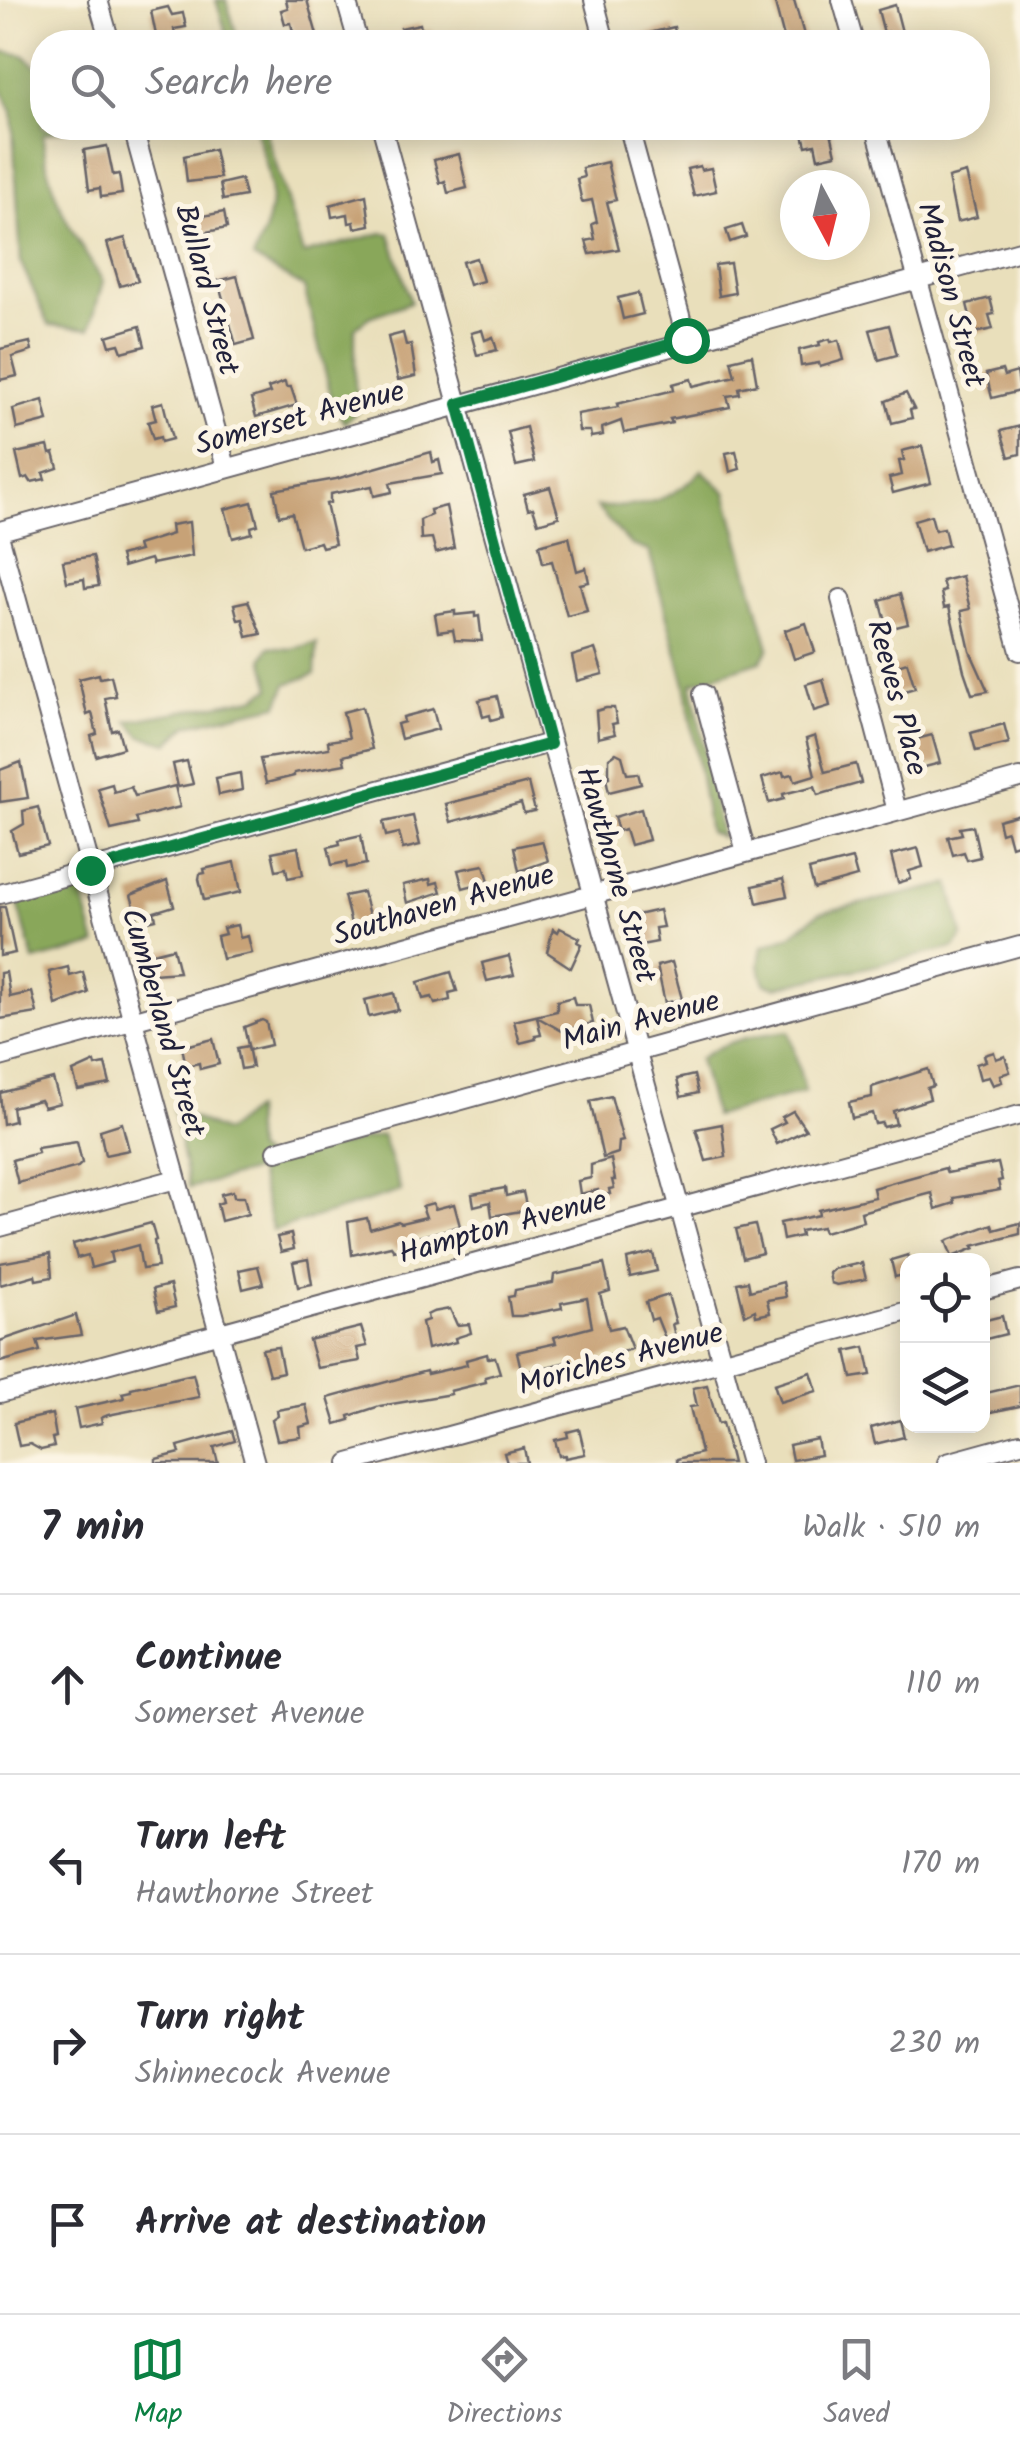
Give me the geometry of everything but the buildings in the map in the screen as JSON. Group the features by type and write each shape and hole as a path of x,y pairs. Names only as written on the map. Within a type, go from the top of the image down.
{"street":[{"path":"98,0 107,30"},
{"path":"346,0 355,30"},
{"path":"594,0 603,30"},
{"path":"842,0 851,30"},
{"name":"Bullard Street","path":"136,140 226,467"},
{"name":"Hawthorne Street","path":"385,140 750,1463"},
{"path":"631,140 686,340"},
{"name":"Madison Street","path":"879,140 1020,651"},
{"name":"Somerset Avenue","path":"0,531 1020,251"},
{"name":"Cumberland Street","path":"0,540 255,1463"},
{"name":"Reeves Place","path":"842,599 897,811"},
{"path":"703,694 746,852"},
{"path":"0,894 550,744"},
{"name":"Southaven Avenue","path":"0,1057 1020,778"},
{"name":"Main Avenue","path":"277,1151 1020,946"},
{"name":"Hampton Avenue","path":"0,1393 1020,1116"},
{"path":"0,1227 176,1179"},
{"path":"990,1288 1020,1280"},
{"name":"Moriches Avenue","path":"350,1463 900,1313"},
{"path":"948,1463 1020,1443"}],"green space":[{"path":"216,0 226,0 235,30 225,30"},
{"path":"0,51 23,55 30,61 30,140 44,140 55,193 71,229 103,281 90,329 49,325 21,263 12,112 0,87"},
{"path":"259,140 269,140 303,254 390,234 411,302 369,317 355,328 355,384 360,409 344,423 333,404 304,287 253,258 270,207 266,164"},
{"path":"702,470 726,492 769,648 761,661 692,683 721,837 709,832 685,684 649,551 631,545 596,507 654,501 678,490"},
{"path":"317,643 315,674 287,684 278,705 188,725 169,743 141,736 128,721 254,698 271,688 263,658 269,647 290,649"},
{"path":"950,884 963,935 955,948 777,987 765,984 759,965 762,946 790,936 819,913"},
{"path":"81,889 96,945 34,961 17,900 48,890"},
{"path":"789,1031 805,1092 714,1116 699,1059 742,1039"},
{"path":"173,1109 224,1132 253,1110 255,1151 273,1162 382,1135 401,1191 273,1231 257,1170 189,1188"}],"route":[{"path":"90,870 550,744 458,404 686,340"}]}
